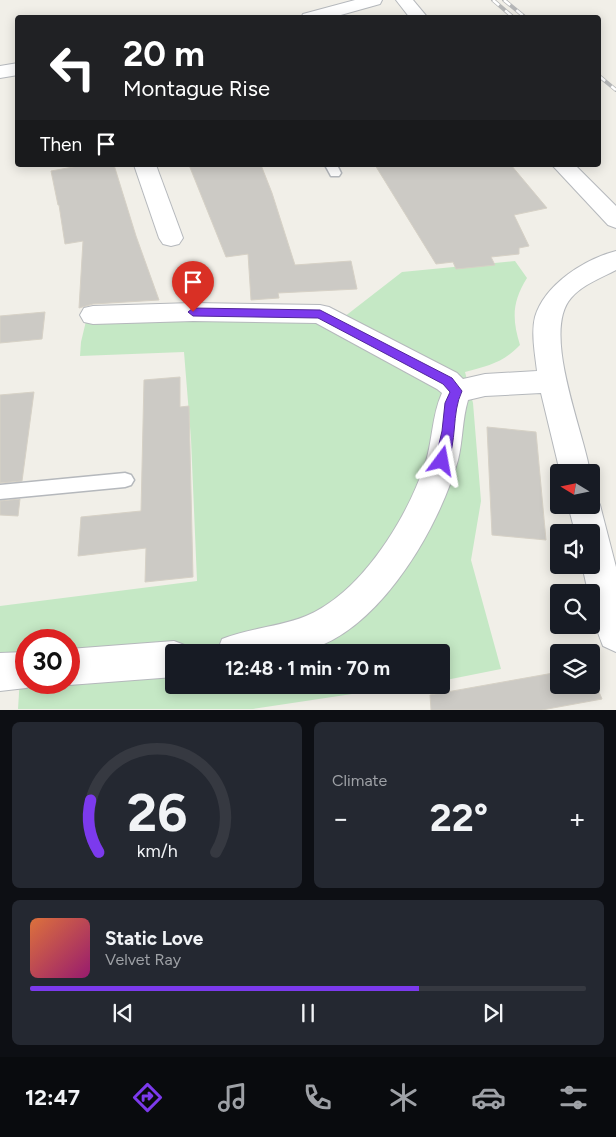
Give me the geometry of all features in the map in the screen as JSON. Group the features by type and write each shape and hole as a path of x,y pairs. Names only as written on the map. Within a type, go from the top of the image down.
{"street":[{"path":"320,15 374,0"},
{"path":"404,0 417,15"},
{"path":"0,72 15,70"},
{"path":"146,167 171,238"},
{"path":"566,167 616,220"},
{"path":"573,464 552,381 547,332 548,318 553,305 562,292 574,282 616,259"},
{"path":"93,315 184,312 320,314 447,381 456,391"},
{"path":"456,391 485,385 552,381"},
{"path":"265,644 317,630 356,605 397,555 428,498 442,461 449,431 451,403 456,391"},
{"path":"600,570 616,634"},
{"path":"80,666 165,660"},
{"path":"0,672 15,671"}],"lane":[{"path":"0,492 125,480"}],"green space":[{"path":"515,261 527,278 518,295 515,311 520,345 501,360 488,366 465,372 473,403 481,501 471,560 501,669 450,679 450,644 165,644 165,694 352,694 253,709 18,709 19,694 80,694 80,629 15,629 15,663 0,664 0,606 197,581 191,439 184,352 80,356 86,321 344,317 402,272"}],"building":[{"path":"73,167 115,167 136,236 159,300 93,304 79,308 83,241 65,244 51,171"},
{"path":"190,167 262,167 295,265 351,261 357,289 278,293 279,298 251,300 248,254 226,257"},
{"path":"376,167 513,167 547,208 514,215 529,246 519,248 519,254 491,257 495,265 456,269 453,262 436,264"},
{"path":"45,312 42,339 0,343 0,316"},
{"path":"180,377 180,407 189,406 193,577 145,582 146,548 78,556 81,517 141,511 144,380"},
{"path":"34,392 22,481 0,483 0,395"},
{"path":"487,427 536,432 546,540 492,535"},
{"path":"20,499 18,516 0,515 0,501"},
{"path":"550,674 550,694 600,694 602,699 542,710 431,710 430,695 450,694 450,691"}],"railway":[{"path":"493,0 510,15"},
{"path":"504,0 522,15"},
{"path":"601,78 616,90"}],"route":[{"path":"193,312 320,314 447,381 456,391 451,403 449,431 442,461"}]}
